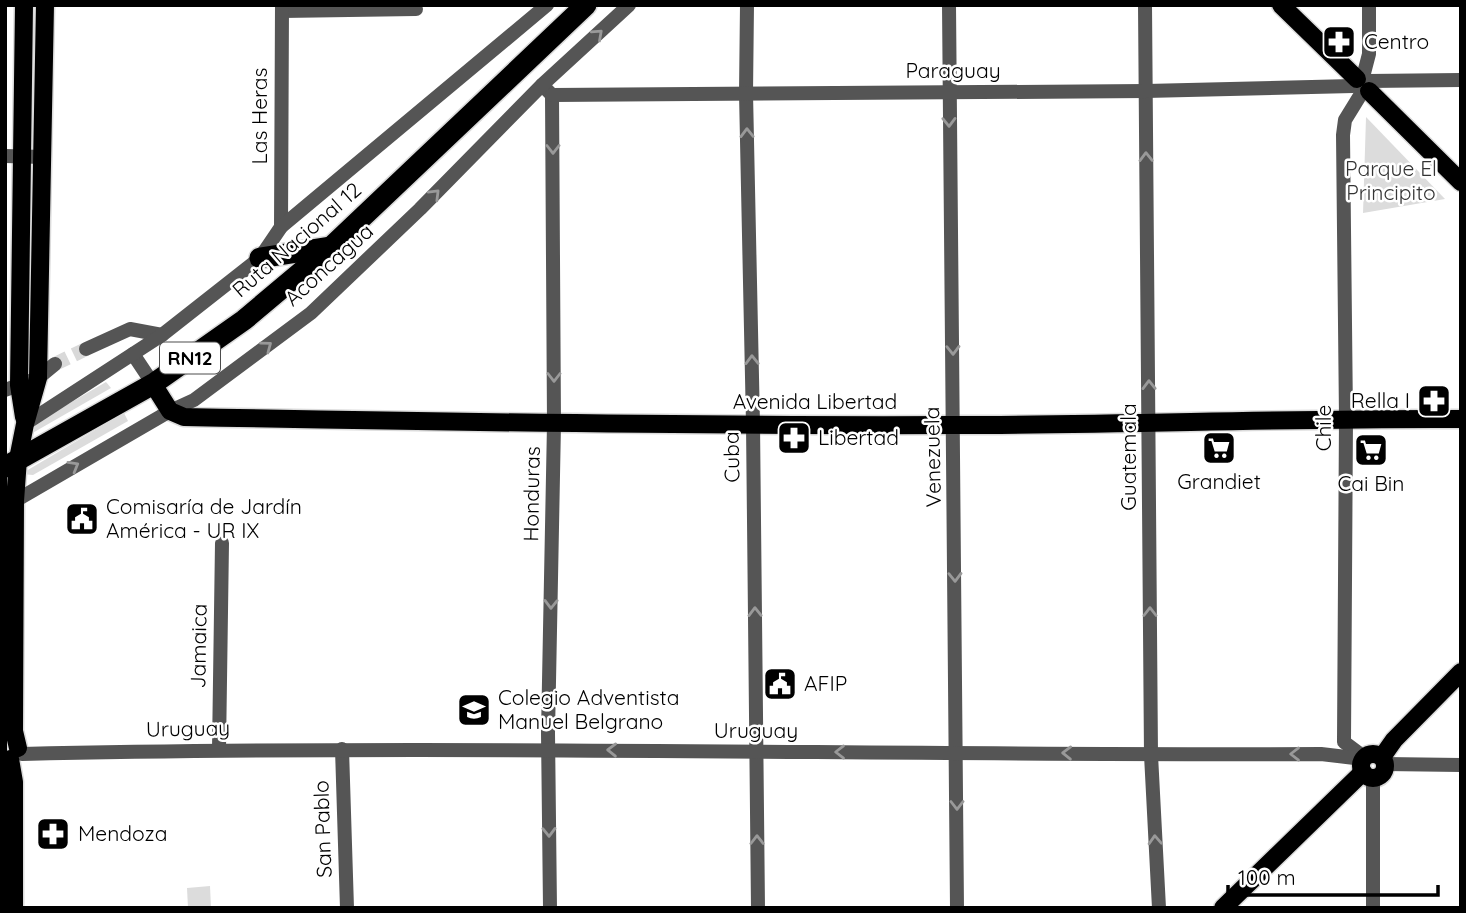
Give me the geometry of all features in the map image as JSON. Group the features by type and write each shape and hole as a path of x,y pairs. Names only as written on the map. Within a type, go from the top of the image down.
{"highway":[{"name":"Ruta Nacional 12","path":"12,463 153,384 244,320 332,246 586,5"},
{"path":"260,258 332,246"}],"main road":[{"path":"24,5 14,156 12,387 25,424"},
{"path":"14,908 16,750 10,540 15,500 12,463 38,378 46,5"},
{"path":"1281,5 1461,182"},
{"path":"153,384 170,411"},
{"name":"Avenida Libertad","path":"170,411 184,417 554,424 954,425 1346,418 1461,419"},
{"path":"1223,908 1372,765 1461,672"}],"street":[{"path":"25,424 162,335 260,258 281,227 547,5"},
{"name":"Aconcagua","path":"15,500 170,411 194,400 311,313 547,90 629,5"},
{"name":"Cuba","path":"747,5 758,908"},
{"name":"Venezuela","path":"950,5 957,908"},
{"name":"Guatemala","path":"1145,5 1150,423 1150,755 1159,908"},
{"name":"Chile","path":"1369,5 1369,54 1362,85 1345,120 1343,135 1346,418 1344,742 1372,765"},
{"path":"282,8 416,9"},
{"name":"Las Heras","path":"281,227 282,8"},
{"name":"Paraguay","path":"547,90 746,93 1146,91 1461,80"},
{"name":"Honduras","path":"547,90 554,424 548,749 550,908"},
{"path":"14,156 43,157"},
{"path":"86,349 130,329 162,335"},
{"path":"133,354 153,384"},
{"path":"12,387 38,378 55,363"},
{"name":"Jamaica","path":"219,749 222,543"},
{"name":"San Pablo","path":"342,749 346,908"},
{"name":"Uruguay","path":"16,750 548,749 757,753 1321,754 1372,765 1461,765"},
{"path":"1372,765 1373,908"}],"green space":[{"name":"Parque El Principito","path":"1366,117 1445,199 1363,213"},
{"path":"106,382 111,388 29,435 32,425"},
{"path":"124,413 128,421 33,475 21,474"},
{"path":"210,886 211,908 188,908 187,888"}],"tunnel":[{"path":"55,364 86,349"}],"place":[{"name":"Centro","path":"1339,42"},
{"name":"Rella I","path":"1434,401"},
{"name":"Libertad","path":"794,438"},
{"name":"Grandiet","path":"1219,448"},
{"name":"Cai Bin","path":"1371,450"},
{"name":"Comisaría de Jardín América - UR IX","path":"82,519"},
{"name":"AFIP","path":"780,684"},
{"name":"Colegio Adventista Manuel Belgrano","path":"474,710"},
{"name":"Mendoza","path":"53,834"}]}
